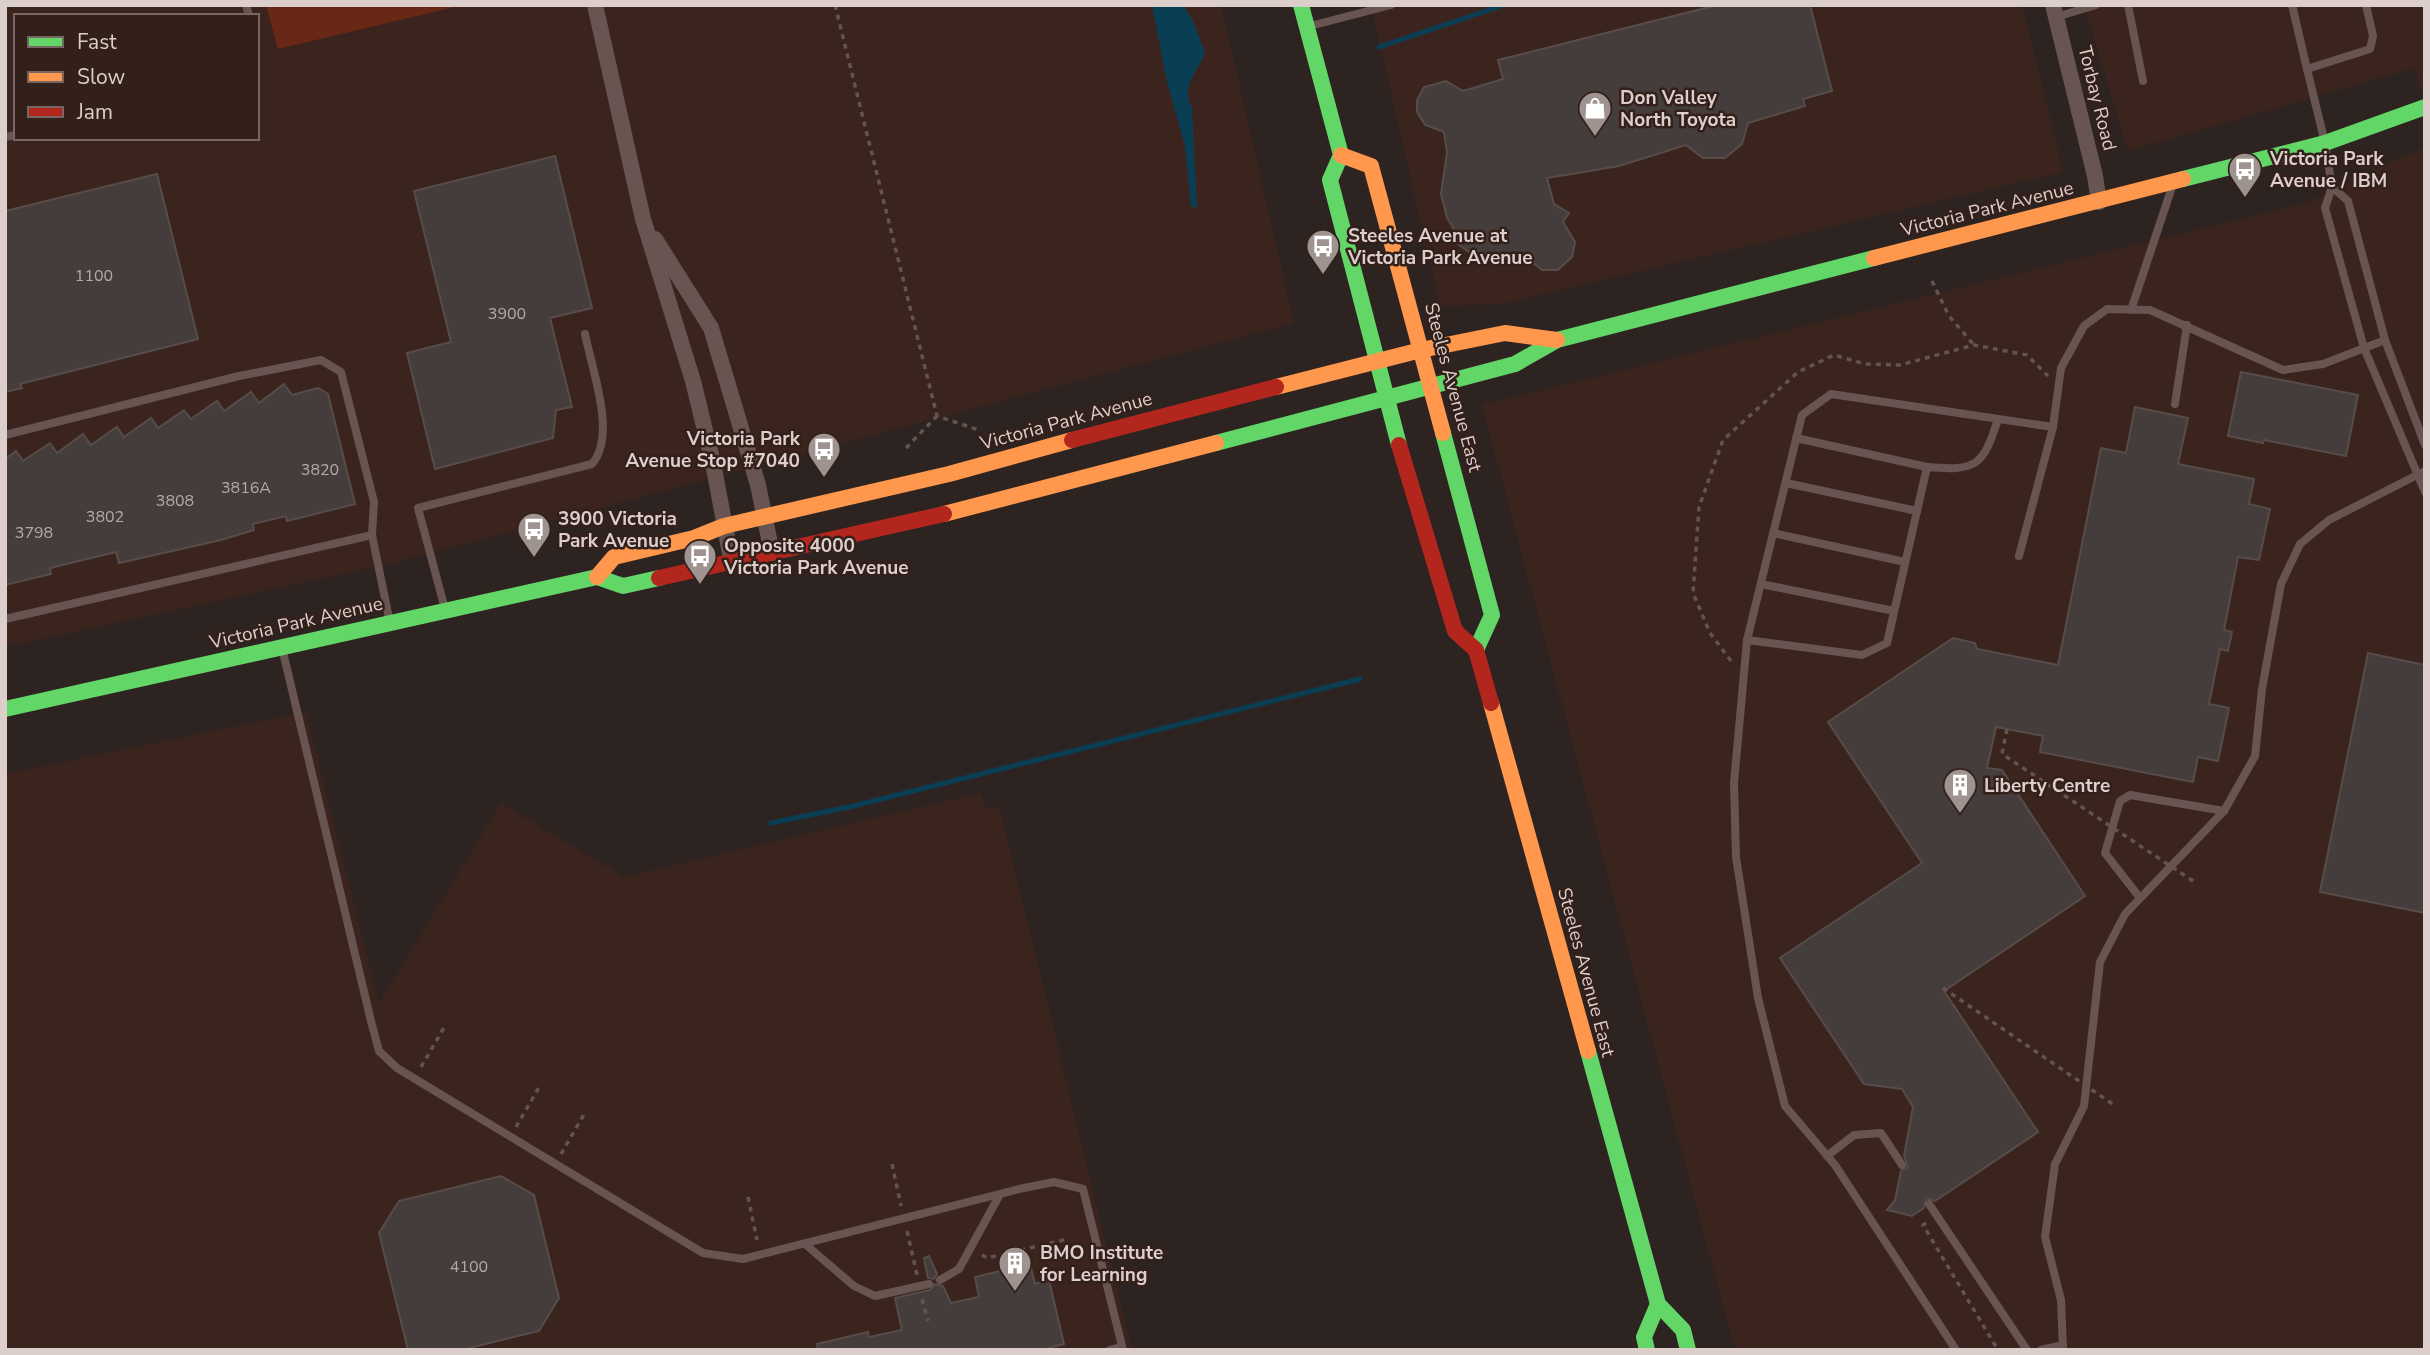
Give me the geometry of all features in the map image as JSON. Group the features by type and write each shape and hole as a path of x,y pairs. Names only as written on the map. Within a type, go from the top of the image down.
{"main road":[{"name":"Steeles Avenue East","path":"1301,5 1340,155 1330,180 1386,400 1455,631 1476,650 1658,1304 1683,1330 1688,1350"},
{"name":"Victoria Park Avenue","path":"5,709 597,577 623,586 732,564 963,510 1515,364 1557,340 1760,285 2173,184 2325,142 2425,107"},
{"name":"Steeles Avenue East","path":"1340,155 1371,166 1433,386 1492,615 1476,650"},
{"name":"Victoria Park Avenue","path":"597,577 614,557 694,538 724,526 949,474 1376,360 1505,333 1557,340"},
{"path":"1647,1350 1644,1337 1658,1304"}],"street":[{"path":"595,5 643,219 693,381 713,463 732,564"},
{"name":"Torbay Road","path":"2054,11 2099,202"},
{"path":"643,219 710,328 765,516 772,553"}],"lane":[{"path":"1307,27 1391,5"},
{"path":"2054,11 2096,5"},
{"path":"2128,5 2143,81"},
{"path":"2292,5 2325,142 2332,187 2325,208 2364,348 2416,477 2425,492"},
{"path":"2307,69 2370,49 2373,36 2366,5"},
{"path":"2131,310 2173,184"},
{"path":"2332,187 2348,201 2385,340 2425,445"},
{"path":"2019,556 2053,427 2062,368 2084,326 2107,309 2150,310 2283,370 2323,364 2385,340"},
{"path":"2175,404 2187,325"},
{"path":"445,609 418,508 592,464 600,454 604,429 585,334"},
{"path":"5,435 239,376 321,360 341,372 374,502 372,535 390,623"},
{"path":"1956,1350 1827,1156 1785,1107 1758,998 1736,857 1734,783 1747,640 1802,415 1831,394 2053,427"},
{"path":"1796,438 1927,467 1963,470 1988,453 1998,419"},
{"path":"1747,640 1862,655 1887,643 1927,467"},
{"path":"2041,1350 2063,1348 2061,1300 2045,1237 2055,1164 2084,1106 2100,962 2125,914 2224,811 2255,756 2262,689 2281,584 2300,544 2329,520 2425,471"},
{"path":"1786,483 1917,511"},
{"path":"1773,533 1905,562"},
{"path":"5,619 372,535"},
{"path":"1761,584 1894,611"},
{"path":"282,648 370,1021 379,1051 386,1059 600,1194 703,1253 743,1259 1054,1182 1083,1189 1123,1348 1111,1350"},
{"path":"2140,898 2105,853 2120,801 2130,795 2224,811"},
{"path":"1827,1156 1854,1135 1881,1133 1902,1165"},
{"path":"940,1280 959,1269 999,1196"},
{"path":"1929,1205 2027,1350"},
{"path":"805,1244 854,1286 875,1296 929,1284"}],"path":[{"path":"835,5 937,416"},
{"path":"1933,282 1949,316 1973,345"},
{"path":"937,416 979,430"},
{"path":"906,448 937,416"},
{"path":"2007,729 2002,754 2196,883"},
{"path":"1944,988 2114,1105"},
{"path":"420,1069 445,1026"},
{"path":"515,1129 541,1084"},
{"path":"560,1156 586,1111"},
{"path":"748,1198 757,1240"},
{"path":"1936,1214 1923,1225 1998,1350"},
{"path":"982,1255 987,1258 1068,1239"},
{"path":"919,1287 928,1321"}],"shaded area":[{"path":"5,5 1221,5 1294,323 397,562 5,647"},
{"path":"266,5 463,5 278,49"},
{"path":"1371,5 2022,5 2063,172 1501,304 1440,306"},
{"path":"2084,5 2425,5 2425,99 2414,68 2128,151"},
{"name":"Liberty Centre","path":"2425,147 2425,1350 1735,1350 1482,405 2306,203"},
{"path":"306,712 379,1004 501,803 624,877 981,793 985,809 999,806 1132,1350 5,1350 5,774"}],"water":[{"path":"1152,5 1183,5 1193,21 1205,53 1191,80 1188,93 1192,108 1197,207 1191,207 1185,146 1167,82"}],"building":[{"name":"Don Valley North Toyota","path":"1717,5 1810,5 1832,91 1803,99 1805,106 1748,123 1742,144 1725,158 1703,158 1686,145 1619,166 1547,178 1554,204 1569,213 1563,222 1575,242 1572,257 1558,270 1542,270 1527,258 1499,259 1477,251 1473,255 1458,244 1461,240 1447,218 1441,194 1447,152 1444,132 1425,125 1417,112 1417,100 1424,87 1446,81 1463,91 1503,79 1498,60"},
{"path":"555,156 592,308 550,318 572,407 556,410 553,438 435,469 407,353 451,342 414,191"},
{"path":"157,174 198,339 20,384 22,388 5,392 5,211"},
{"path":"2241,372 2358,395 2346,456 2228,436"},
{"path":"284,384 292,395 318,388 328,394 355,504 287,521 286,516 253,524 254,530 221,540 119,563 116,552 50,568 51,574 5,585 5,459 16,451 23,461 50,443 57,453 83,434 91,445 117,427 124,437 151,418 158,428 184,410 191,419 217,401 224,411 251,392 259,403"},
{"name":"Liberty Centre","path":"2135,407 2188,418 2178,464 2254,479 2249,504 2270,509 2259,560 2238,557 2224,630 2232,632 2228,651 2220,649 2209,704 2229,708 2218,761 2198,757 2193,782 2040,752 2043,736 1996,727 1987,768 2002,770 2085,896 1944,991 2038,1132 1935,1201 1926,1198 1924,1208 1912,1216 1887,1210 1895,1200 1901,1171 1908,1167 1904,1156 1913,1107 1902,1089 1864,1084 1780,958 1922,863 1828,722 1953,638 1975,643 1977,649 2058,665 2101,448 2126,453"},
{"path":"2368,653 2425,665 2425,913 2320,892"},
{"path":"501,1176 534,1195 559,1298 539,1331 461,1350 408,1350 379,1233 399,1201"},
{"path":"929,1256 937,1274 934,1279 928,1278 924,1258"},
{"name":"BMO Institute for Learning","path":"1030,1264 1035,1284 1049,1280 1064,1344 1041,1350 818,1350 817,1344 868,1332 869,1337 902,1330 895,1298 930,1290 935,1284 943,1286 951,1303 979,1297 975,1277"}],"waterway":[{"path":"1379,47 1504,5"},
{"path":"771,823 849,807 1360,679"}],"traffic: fast":[{"path":"1301,5 1341,155 1330,180 1399,445"},
{"path":"2183,179 2325,143 2425,107"},
{"path":"1216,443 1515,364 1557,340 1874,258"},
{"path":"1443,433 1492,615 1476,650"},
{"path":"5,709 597,577 623,586 659,578"},
{"path":"1588,1051 1658,1304 1683,1330 1688,1350"},
{"path":"1647,1350 1644,1337 1658,1304"}],"traffic: slow":[{"path":"1341,155 1371,166 1443,433"},
{"path":"1874,258 2183,179"},
{"path":"1276,387 1421,350 1505,333 1557,340"},
{"path":"597,577 614,557 694,538 724,526 949,474 1072,440"},
{"path":"944,514 1216,443"},
{"path":"1491,703 1588,1051"}],"traffic: jam":[{"path":"1072,440 1276,387"},
{"path":"1399,445 1455,631 1476,650 1491,703"},
{"path":"659,578 944,514"}],"place":[{"name":"Don Valley North Toyota","path":"1595,138"},
{"name":"Victoria Park Avenue / IBM","path":"2245,199"},
{"name":"Steeles Avenue at Victoria Park Avenue","path":"1323,276"},
{"name":"Victoria Park Avenue Stop #7040","path":"824,479"},
{"name":"3900 Victoria Park Avenue","path":"534,559"},
{"name":"Opposite 4000 Victoria Park Avenue","path":"700,586"},
{"name":"Liberty Centre","path":"1960,815"},
{"name":"BMO Institute for Learning","path":"1015,1293"}]}
